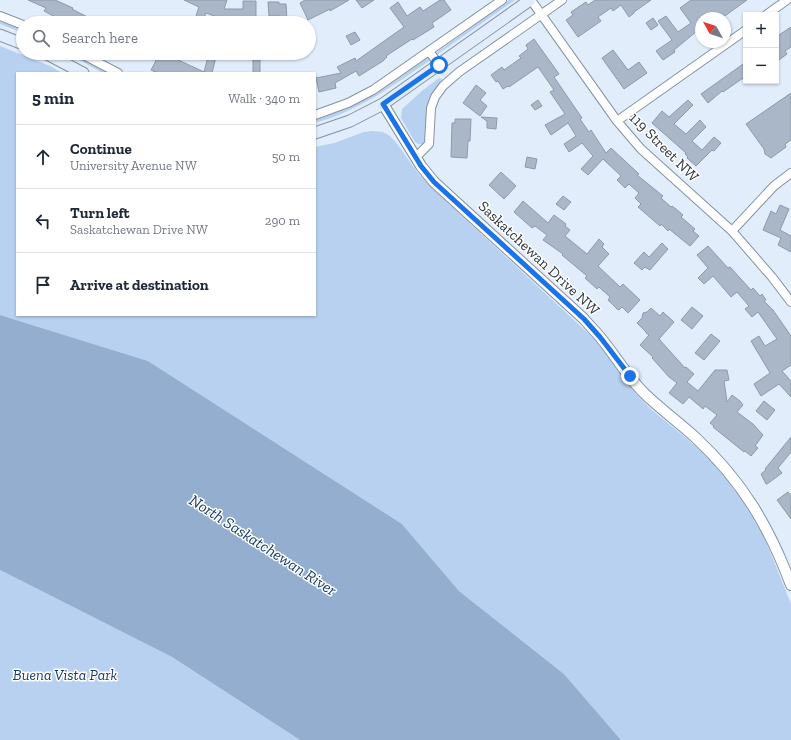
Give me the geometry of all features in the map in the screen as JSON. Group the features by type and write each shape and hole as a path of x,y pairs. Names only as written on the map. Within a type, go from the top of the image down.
{"main road":[{"path":"316,133 350,121 383,104 531,0"},
{"path":"0,35 16,41"},
{"path":"58,60 81,72"}],"street":[{"path":"316,115 348,103 373,90 502,0"},
{"name":"119 Street NW","path":"531,0 617,121 642,149 732,231 772,277 791,302"},
{"path":"416,157 429,144 431,108 435,97 443,86 459,72 562,0"},
{"path":"770,12 788,0"},
{"path":"0,16 16,22"},
{"path":"617,121 743,32"},
{"path":"429,51 439,65"},
{"path":"93,60 116,72"},
{"name":"Saskatchewan Drive NW","path":"383,104 416,157 434,182 584,319 643,392 695,437 715,456 733,477 750,500 767,529 791,585"},
{"path":"732,231 774,186 791,173"}],"green space":[{"path":"509,0 515,0 438,54 436,53"},
{"path":"0,21 16,27 16,30 0,24"},
{"path":"0,46 16,52 16,60 35,60 60,72 16,72 16,316 316,316 316,147 334,143 364,132 383,132 390,136 398,145 417,172 434,190 590,335 605,352 636,394 652,410 704,453 726,478 744,503 765,539 791,604 791,740 621,740 564,674 459,591 402,524 148,361 0,315"},
{"path":"426,58 429,59 429,61 401,80 361,105 316,123 316,119 360,101 374,94"},
{"path":"79,60 87,60 109,72 101,72"},
{"path":"439,78 442,79 428,102 427,132 425,141 423,144 418,144 415,142 401,118 402,109"},
{"name":"Buena Vista Park","path":"0,570 172,657 300,740 0,740"}],"water":[{"name":"North Saskatchewan River","path":"0,315 148,361 402,524 459,591 564,674 621,740 300,740 172,657 0,570"}],"building":[{"path":"28,0 55,0 73,8 72,9 86,16 53,16 44,11 46,8"},
{"path":"184,0 227,0 224,9 243,9 243,1 256,1 256,16 214,16 206,13 205,16 196,16 199,7"},
{"path":"305,0 349,0 330,11 330,9 316,16 306,16 300,3"},
{"path":"356,0 374,0 362,8"},
{"path":"440,0 444,0 451,10 432,23 434,27 413,40 412,39 386,56 387,57 383,61 359,76 356,71 335,83 336,88 319,92 316,78 341,73 337,67 355,58 356,61 404,27 390,8 398,2 407,16 420,7 423,11"},
{"path":"595,0 651,0 629,17 621,5 613,11 611,8 598,17 601,21 578,37 566,20 573,15 571,12 586,2 588,5"},
{"path":"691,0 747,0 730,12 695,12 695,33 674,50 675,52 663,60 656,51 672,40 658,21 666,16 678,32 691,23 680,8"},
{"path":"268,2 279,2 279,4 286,4 287,16 269,16"},
{"path":"653,18 658,25 651,30 646,23"},
{"path":"791,27 791,47 785,51 787,54 779,60 779,48 779,35"},
{"path":"355,32 360,40 351,45 346,36"},
{"path":"534,39 559,74 554,77 582,118 580,119 589,132 591,130 606,153 611,148 639,174 637,175 663,196 661,198 683,215 681,217 695,229 693,231 699,236 690,246 669,229 668,231 661,224 660,226 638,207 641,204 635,198 639,193 629,184 625,188 617,180 621,176 603,159 588,175 581,169 593,156 582,143 569,152 564,144 576,136 568,123 551,135 545,125 565,114 550,92 554,90 538,67 509,87 508,86 503,89 498,81 496,82 491,75 502,67 504,70 521,58 519,56 528,49 526,45"},
{"path":"613,50 628,70 639,62 647,73 624,89 602,58"},
{"path":"156,60 178,60 204,72 156,72 151,70"},
{"path":"207,60 215,60 212,72 204,72"},
{"path":"253,60 260,60 260,72 253,72"},
{"path":"743,64 743,78 723,92 722,91 708,103 701,94"},
{"path":"476,85 486,93 480,100 487,106 480,116 463,103"},
{"path":"791,93 791,140 785,144 786,147 771,158 765,154 764,149 746,124"},
{"path":"538,100 542,106 535,110 531,105"},
{"path":"688,100 693,105 674,124 686,134 700,120 706,127 692,141 702,150 714,137 721,143 696,166 687,158 686,153 652,123 662,111 669,117"},
{"path":"481,117 497,118 496,129 487,128 487,121"},
{"path":"455,119 471,119 470,141 468,141 467,158 451,157 452,123 455,123"},
{"path":"527,157 537,159 535,169 525,167"},
{"path":"501,172 516,186 504,199 489,185"},
{"path":"563,196 571,202 564,210 556,204"},
{"path":"523,201 548,223 554,215 566,224 565,226 570,230 565,236 587,254 599,239 604,244 602,247 609,254 598,266 620,287 623,284 640,300 628,313 622,307 619,310 617,309 608,300 610,297 599,287 597,289 585,278 587,276 562,255 563,254 543,240 547,235 535,226 532,228 514,212"},
{"path":"780,205 789,209 780,230 791,236 791,252 778,245 781,238 763,230 771,211 776,214"},
{"path":"662,243 668,249 650,270 645,267 642,270 634,263 644,252 649,257"},
{"path":"708,246 751,290 753,288 760,296 762,294 766,300 764,301 773,310 791,336 791,365 782,371 791,381 791,397 779,384 761,396 754,384 770,373 751,341 759,336 765,346 777,339 758,312 752,317 745,309 749,306 737,292 731,297 713,276 704,284 698,278 708,268 697,255"},
{"path":"692,307 703,316 692,329 681,320"},
{"path":"651,308 660,316 663,312 674,322 659,339 685,368 686,367 694,374 687,382 698,391 715,370 727,370 729,380 724,381 727,402 732,395 740,401 743,405 737,412 753,424 763,435 755,446 758,448 751,456 713,427 714,426 710,423 717,415 705,406 703,409 689,397 683,404 669,393 677,383 669,377 652,358 653,357 640,345 649,335 637,323 642,318 643,313 647,312"},
{"path":"711,334 720,341 704,360 695,353"},
{"path":"764,401 775,410 767,420 756,411"},
{"path":"791,437 791,452 778,468 782,473 766,484 761,474 766,470 765,469"},
{"path":"788,492 791,496 791,519 777,500"}],"route":[{"path":"439,65 383,104 421,166 434,182 584,319 630,376"}]}
